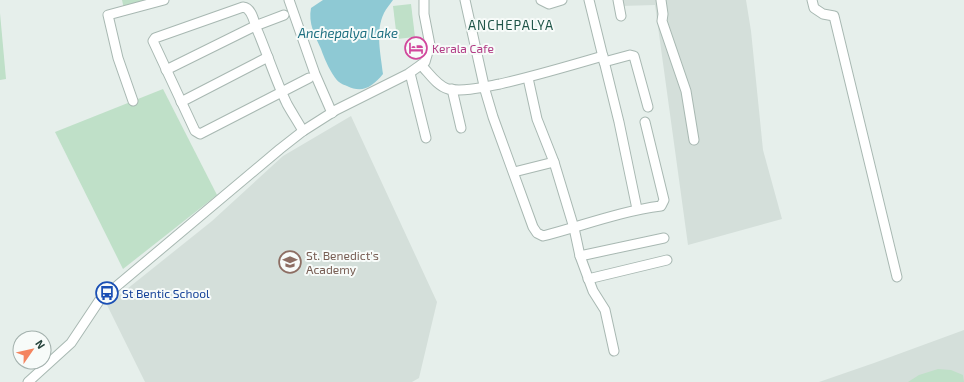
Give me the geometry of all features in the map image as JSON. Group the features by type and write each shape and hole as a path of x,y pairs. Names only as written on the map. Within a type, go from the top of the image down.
{"street":[{"path":"133,101 118,58 108,15 164,0"},
{"path":"289,0 314,74 332,113"},
{"path":"28,382 71,343 98,301 280,149 303,131 332,113 410,73 425,62 430,45 424,14 424,0"},
{"path":"465,0 493,117 533,227 537,233 542,236 637,209 661,206 664,202 645,122"},
{"path":"541,0 549,4 562,0"},
{"path":"589,0 619,122 637,209"},
{"path":"618,0 621,16"},
{"path":"661,0 663,14 662,21 686,91 694,140"},
{"path":"812,0 814,8 823,14 834,16 897,277"},
{"path":"303,131 288,106 282,92 255,26 251,12 247,8 243,7 154,38 153,42 195,131 200,134 282,92 309,78"},
{"path":"166,70 255,26 284,15"},
{"path":"421,65 442,86 452,89 485,87 604,59 630,55 634,56 648,107"},
{"path":"181,102 268,57"},
{"path":"410,73 426,138"},
{"path":"528,78 537,119 554,162 574,228 580,256 588,279 605,310 614,351"},
{"path":"452,89 461,128"},
{"path":"514,172 554,162"},
{"path":"580,256 664,238"},
{"path":"588,279 667,260"}],"shaded area":[{"path":"621,0 746,0 751,31 763,150 782,219 688,245 655,5 621,6"},
{"name":"St. Benedict's Academy","path":"351,116 437,302 419,378 412,382 145,382 107,305 212,221 283,156"},
{"path":"964,330 964,382 819,382 874,363"}],"green space":[{"path":"122,0 168,0 125,13"},
{"path":"411,4 415,37 397,39 393,6"},
{"path":"0,13 6,79 0,80"},
{"path":"163,89 217,195 123,269 55,132"},
{"path":"938,369 951,370 963,375 964,382 908,382 919,375"}],"water":[{"name":"Anchepalya Lake","path":"323,0 393,0 384,13 380,27 379,43 383,74 367,88 358,89 341,83 336,79 328,67 314,34 310,19 311,8"}],"place":[{"name":"Kerala Cafe","path":"416,48"},
{"name":"St. Benedict's Academy","path":"290,262"},
{"name":"St Bentic School","path":"107,293"}],"district":[{"name":"ANCHEPALYA","path":"511,25"}]}
